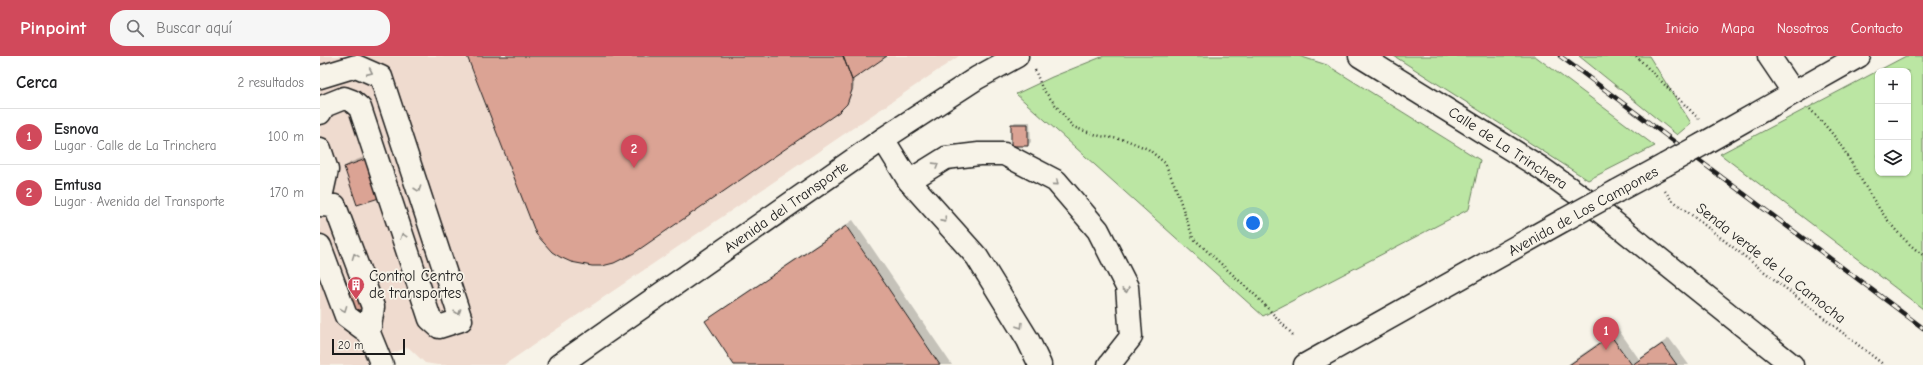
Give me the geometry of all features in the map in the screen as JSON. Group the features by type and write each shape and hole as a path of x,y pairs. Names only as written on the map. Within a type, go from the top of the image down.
{"street":[{"name":"Avenida del Transporte","path":"559,365 883,139 977,78 1017,56"},
{"path":"1769,56 1794,93"},
{"name":"Avenida de Los Campones","path":"1306,365 1859,56"},
{"name":"Calle de La Trinchera","path":"1364,58 1541,168 1586,200 1792,365"},
{"path":"320,77 356,66 381,76 461,320 439,327 430,319 360,108 352,101 344,98 324,106 320,113"},
{"path":"883,139 909,181 977,257 1028,340 1040,365"},
{"path":"320,149 327,170 320,203 335,206 361,272 373,307 369,333 382,365"},
{"path":"909,181 946,158 980,154 1004,154 1056,181 1098,230 1127,287 1131,338 1109,365"},
{"path":"320,246 346,316 369,333"}],"path":[{"path":"1636,56 1709,140"},
{"path":"1035,69 1042,88 1073,127 1100,136 1126,140 1148,149 1165,163 1194,238 1257,297 1293,335"},
{"path":"1794,93 1828,129 1842,147 1866,189 1903,238 1908,244 1923,255"},
{"name":"Senda verde de La Camocha","path":"1658,169 1671,199 1884,365"}],"shaded area":[{"path":"320,56 959,56 504,365 437,365 425,363 408,347 364,365 320,365"}],"green space":[{"path":"1104,56 1299,56 1327,65 1480,160 1469,209 1263,316 1016,94 1052,77"},
{"path":"1394,56 1535,56 1655,146 1588,180"},
{"path":"1579,56 1649,56 1691,123 1677,135"},
{"path":"1906,56 1923,56 1923,309 1720,154 1875,72 1875,176 1911,176 1911,68 1883,68"}],"building":[{"path":"467,56 843,56 852,80 852,90 847,104 839,112 634,253 614,263 602,266 592,266 571,262 560,257 552,252 536,234"},
{"path":"843,56 887,56 852,80"},
{"path":"1011,124 1028,124 1028,146 1011,146"},
{"path":"366,159 379,198 357,205 344,167"},
{"path":"846,226 940,365 734,365 705,321"},
{"name":"Control Centro de transportes","path":"359,288 365,308 353,312 347,292"},
{"path":"1611,336 1632,365 1569,365"},
{"path":"1662,344 1677,365 1632,365"}],"railway":[{"path":"1560,56 1923,328"}],"place":[{"name":"Emtusa","path":"634,168"},
{"name":"Control Centro de transportes","path":"356,300"},
{"name":"Esnova","path":"1606,350"}]}
